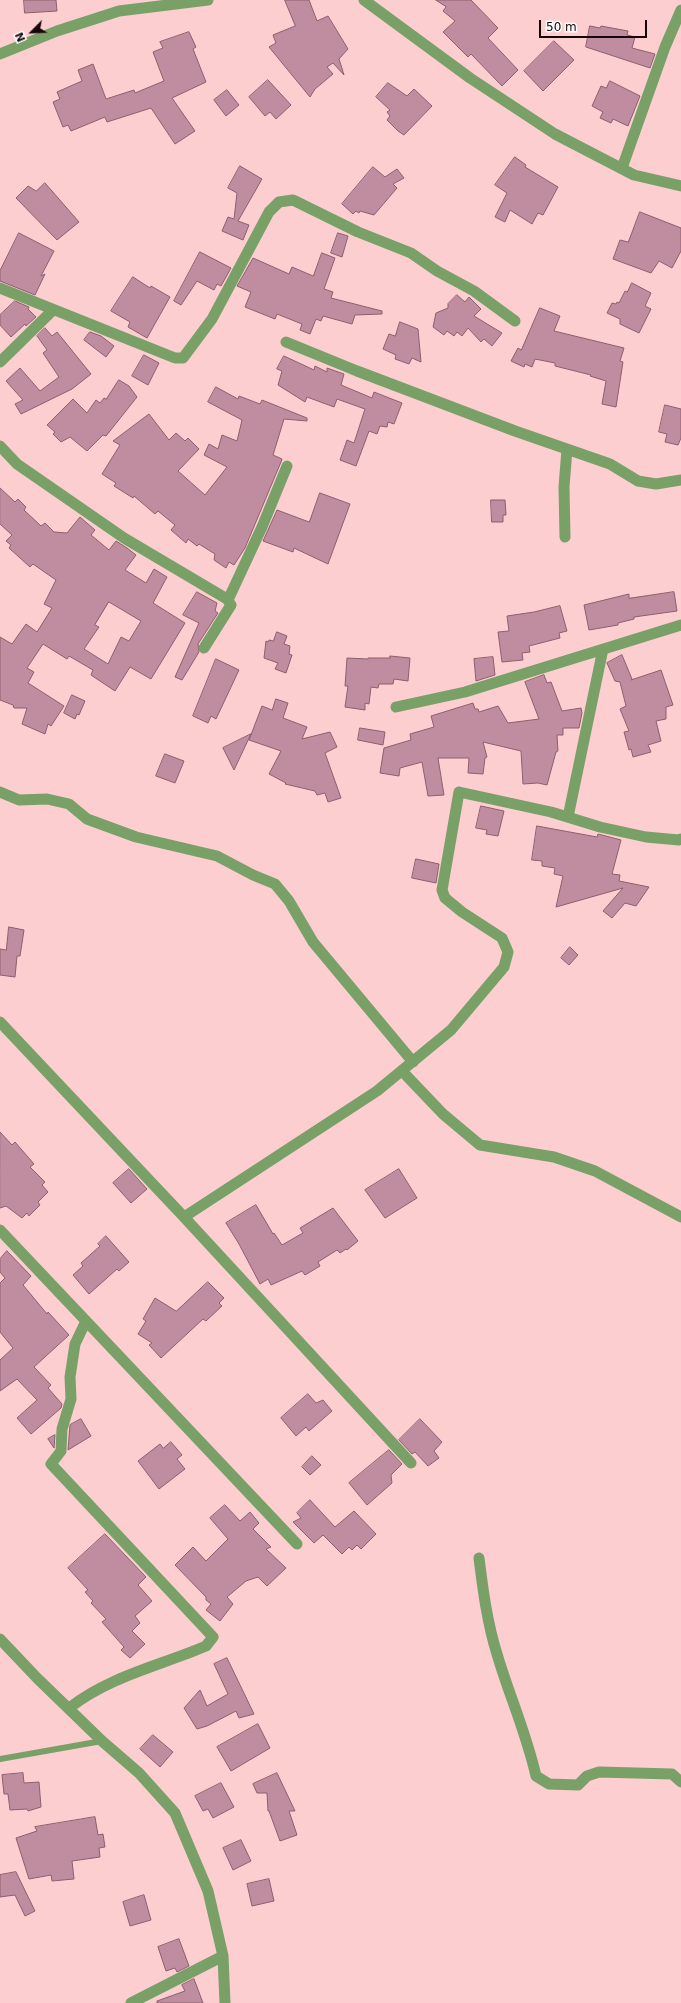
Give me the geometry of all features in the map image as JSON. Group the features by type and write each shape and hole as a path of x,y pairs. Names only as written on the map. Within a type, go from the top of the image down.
{"street":[{"path":"0,54 57,31 119,11 208,0"},
{"path":"364,0 470,78 555,134 634,175 681,186"},
{"path":"622,168 665,47 681,10"},
{"path":"0,288 175,358 184,358 212,319 269,212 279,202 293,200 358,232 411,253 437,271 474,291 515,321"},
{"path":"0,362 53,310"},
{"path":"286,342 357,371 610,464 638,482 656,484 681,480"},
{"path":"0,446 17,464 124,538 228,600 232,605 204,648"},
{"path":"565,537 564,487 567,449"},
{"path":"228,600 262,527 287,466"},
{"path":"396,707 465,692 681,625"},
{"path":"568,817 603,649"},
{"path":"0,792 19,800 47,799 69,804 87,819 94,822 136,837 217,856 253,875 276,884 289,900 313,942 413,1062"},
{"path":"184,1217 377,1091 451,1030 504,967 508,952 502,938 462,912 444,898 442,890 459,792 568,817 600,827 646,838 681,839"},
{"path":"0,1022 184,1217 411,1463"},
{"path":"402,1071 443,1114 480,1145 554,1157 595,1171 681,1217"},
{"path":"0,1230 297,1544"},
{"path":"69,1708 103,1685 129,1673 206,1646 214,1637 51,1464 61,1451 62,1429 72,1399 70,1377 75,1344 86,1321"},
{"path":"479,1558 485,1608 496,1654 517,1709 536,1776 549,1784 578,1785 587,1776 599,1772 672,1774 681,1782"},
{"path":"0,1639 102,1741 139,1774 175,1813 208,1891 223,1956 225,2003"},
{"path":"131,2003 223,1956"}],"lane":[{"path":"0,1758 102,1741"}],"building":[{"path":"24,0 56,0 57,11 25,13"},
{"path":"285,0 309,0 317,21 328,16 348,49 339,59 344,75 333,63 327,67 333,74 315,89 310,97 269,47 276,43 273,35 295,26"},
{"path":"436,0 471,0 498,28 488,38 518,70 502,86 471,54 468,57 443,32 455,21 443,11 446,7"},
{"path":"590,26 600,28 601,26 628,31 627,35 635,37 632,48 655,54 650,68 586,47"},
{"path":"189,32 196,47 193,49 206,82 172,98 195,131 175,144 151,108 107,122 105,117 71,131 68,125 63,127 53,102 60,99 57,92 82,81 78,70 93,64 106,99 134,90 135,93 164,81 153,52 163,48 160,42"},
{"path":"554,41 574,60 543,91 524,71"},
{"path":"268,80 291,105 276,119 270,112 265,116 249,97"},
{"path":"610,81 640,96 628,126 613,119 611,123 600,118 603,112 592,106 601,86 606,88"},
{"path":"388,83 407,96 414,89 432,106 404,135 387,120 390,116 387,112 390,110 376,97"},
{"path":"227,90 239,105 226,116 214,100"},
{"path":"515,157 526,165 525,167 558,187 543,215 538,213 532,224 510,210 505,222 495,217 507,193 495,185"},
{"path":"240,166 262,179 238,221 249,225 243,240 222,231 228,217 234,219 237,193 228,188"},
{"path":"373,167 385,177 397,169 404,178 393,184 397,188 374,215 360,211 359,213 356,211 353,214 342,204"},
{"path":"45,183 79,222 57,240 16,198 28,186 36,191"},
{"path":"640,212 681,228 681,251 672,268 659,261 651,273 613,259 620,240 628,242"},
{"path":"19,233 54,251 41,276 45,274 35,295 0,281 0,271"},
{"path":"338,233 348,236 342,257 331,253"},
{"path":"200,252 231,268 221,286 217,284 214,290 197,281 181,305 174,301"},
{"path":"322,253 335,258 324,289 333,292 331,298 382,311 382,314 355,315 352,324 323,316 321,321 316,319 310,334 300,330 302,324 277,314 275,319 245,307 251,292 237,286 253,258 289,274 292,267 313,276"},
{"path":"133,277 150,288 151,286 170,297 147,338 128,327 130,322 111,311"},
{"path":"632,283 651,293 645,306 651,309 639,333 620,324 620,319 607,313 612,303 619,303 625,291 627,292"},
{"path":"457,295 465,302 469,297 481,309 474,316 502,333 492,346 484,339 481,342 468,328 462,336 457,332 454,336 447,331 444,335 433,327 436,313 448,308 448,304"},
{"path":"15,301 29,307 28,309 36,317 26,326 25,324 11,337 0,325 0,315"},
{"path":"540,308 560,316 554,331 624,348 620,361 623,362 616,407 602,404 606,381 590,376 591,375 555,366 555,363 535,359 532,367 525,364 524,367 511,361 518,348 521,350"},
{"path":"400,322 418,329 421,362 412,358 409,364 395,359 396,355 383,349 389,334 395,336"},
{"path":"45,328 52,336 57,332 91,374 72,389 21,414 15,404 23,400 6,381 20,368 40,391 59,377 43,353 47,350 37,336"},
{"path":"90,332 101,336 114,346 106,357 84,340"},
{"path":"144,355 159,363 148,385 132,376"},
{"path":"284,356 314,370 315,366 327,372 327,368 344,374 341,385 372,398 374,392 402,403 394,424 388,422 387,427 380,426 377,434 369,431 356,466 340,460 347,440 354,443 365,409 337,399 334,407 307,397 305,402 278,385 282,371 277,369"},
{"path":"119,380 129,386 137,397 106,436 103,435 87,451 70,437 61,442 53,434 55,432 47,425 73,399 87,413 96,400 100,403 104,398 106,399"},
{"path":"216,387 238,399 239,396 260,404 262,400 307,418 307,421 284,419 273,455 282,459 281,462 245,548 234,565 229,562 226,568 214,560 215,554 199,544 197,546 188,539 186,543 171,530 175,525 158,511 155,514 134,496 133,498 114,486 116,483 102,474 120,445 113,441 149,414 169,440 176,433 185,441 188,438 199,449 178,471 205,495 227,467 204,455 209,444 218,449 222,435 237,441 242,420 208,402"},
{"path":"665,405 681,409 681,438 678,445 665,442 667,434 659,432"},
{"path":"0,488 15,502 18,499 26,507 24,510 41,526 45,523 54,532 67,533 80,517 95,530 91,535 109,550 116,541 136,555 125,570 146,583 154,569 167,577 153,603 185,623 151,679 130,667 115,691 91,675 93,670 69,656 67,659 43,644 27,668 34,672 28,683 64,706 51,726 48,724 45,734 22,724 27,708 14,708 13,705 0,700 0,637 12,644 26,624 37,632 52,608 44,604 56,580 33,564 30,567 9,548 11,545 6,541 12,535 0,524","holes":["109,602 141,621 129,641 121,637 108,664 84,649 99,627 95,625"]},
{"path":"320,493 350,504 328,564 294,548 293,552 263,541 277,510 309,522"},
{"path":"491,500 505,500 506,515 503,515 503,522 492,522"},
{"path":"197,592 217,603 215,611 218,613 198,644 199,652 182,680 175,677 199,623 183,615"},
{"path":"674,592 677,611 634,617 634,619 618,623 618,625 589,630 584,605 629,594 629,598"},
{"path":"560,606 567,631 559,633 560,638 529,646 530,652 522,653 523,660 502,662 498,632 509,631 507,616"},
{"path":"277,632 287,636 284,644 290,646 289,654 292,655 286,673 275,669 278,663 264,658 266,641 273,641"},
{"path":"622,655 632,679 631,680 661,670 673,705 666,707 666,719 656,721 661,741 648,745 651,752 633,757 631,749 629,750 624,732 629,731 620,709 626,706 620,682 615,681 607,663"},
{"path":"390,656 410,658 408,681 394,679 393,684 379,684 378,688 371,687 369,704 365,703 365,710 345,707 348,686 345,686 347,658 390,658"},
{"path":"493,657 495,675 476,681 474,659"},
{"path":"216,659 239,670 216,719 211,716 208,723 193,716"},
{"path":"544,675 547,683 551,682 562,711 581,708 582,713 579,728 563,728 563,735 557,735 558,751 556,752 547,785 538,783 523,784 521,751 483,742 487,757 485,758 483,774 468,773 469,758 438,758 444,795 428,796 422,762 400,768 399,776 380,773 384,748 411,740 410,734 434,727 431,716 473,703 475,709 478,709 479,712 498,706 508,723 539,719 525,682"},
{"path":"72,695 85,701 79,715 77,714 75,719 64,713"},
{"path":"276,699 288,703 283,718 307,727 302,739 330,732 337,747 325,753 341,798 328,802 325,793 317,795 315,791 285,784 286,783 269,774 281,751 249,740 262,706 272,710"},
{"path":"360,728 385,732 383,745 358,740"},
{"path":"251,734 234,770 223,748"},
{"path":"165,754 184,761 175,783 156,776"},
{"path":"481,806 504,811 498,836 486,834 487,830 476,828"},
{"path":"537,826 597,837 598,834 621,840 612,874 620,875 619,881 649,887 636,906 625,903 612,918 603,911 623,888 556,907 563,876 554,874 555,868 542,866 542,861 532,860"},
{"path":"416,859 439,864 436,883 412,878"},
{"path":"9,927 24,930 20,956 17,956 15,977 0,975 0,949 6,950"},
{"path":"570,947 578,955 569,965 561,958"},
{"path":"0,1132 12,1145 15,1142 34,1164 30,1167 45,1182 42,1185 48,1192 38,1202 40,1205 29,1216 27,1213 22,1218 6,1206 0,1208"},
{"path":"129,1169 147,1189 131,1203 113,1183"},
{"path":"399,1169 417,1198 385,1218 365,1190"},
{"path":"256,1205 273,1234 274,1233 282,1245 303,1233 300,1228 333,1208 358,1241 347,1250 346,1249 340,1253 337,1250 318,1262 320,1266 305,1275 302,1271 271,1285 268,1279 260,1284 226,1223"},
{"path":"106,1236 129,1262 119,1271 117,1269 89,1294 73,1275 83,1266 81,1263 100,1246 98,1244"},
{"path":"7,1251 31,1276 23,1285 47,1314 48,1312 69,1335 34,1367 51,1385 48,1388 62,1404 61,1408 31,1434 17,1418 37,1400 17,1379 0,1391 0,1360 13,1348 0,1332 0,1283 5,1278 0,1272 0,1259"},
{"path":"208,1282 224,1298 219,1303 222,1306 206,1321 203,1319 161,1358 149,1345 152,1343 138,1334 146,1321 143,1319 155,1298 176,1311"},
{"path":"308,1394 316,1403 323,1400 332,1411 309,1431 306,1427 296,1436 281,1418"},
{"path":"81,1419 91,1436 68,1450 70,1425"},
{"path":"420,1419 442,1442 434,1451 439,1458 428,1466 415,1452 412,1454 399,1440"},
{"path":"55,1435 54,1448 48,1439"},
{"path":"171,1442 182,1455 177,1459 185,1469 159,1489 138,1461 160,1444 163,1448"},
{"path":"389,1450 402,1464 391,1475 392,1483 367,1505 349,1483"},
{"path":"312,1456 321,1465 310,1475 302,1467"},
{"path":"310,1500 335,1527 354,1511 376,1534 361,1549 357,1545 352,1550 349,1547 342,1554 323,1535 314,1543 293,1522 301,1518 297,1513"},
{"path":"225,1505 240,1521 250,1512 259,1523 253,1529 271,1547 266,1549 286,1568 267,1586 258,1577 246,1581 227,1597 233,1604 220,1621 206,1610 211,1604 206,1600 206,1597 175,1565 193,1547 206,1561 228,1539 210,1518"},
{"path":"105,1534 146,1577 138,1585 152,1601 135,1616 140,1623 132,1631 145,1644 130,1658 121,1650 124,1647 102,1622 106,1619 91,1603 93,1601 85,1592 88,1590 68,1568"},
{"path":"227,1658 254,1714 239,1718 236,1711 207,1726 197,1729 184,1708 200,1690 207,1706 228,1694 214,1664"},
{"path":"258,1724 270,1748 231,1771 217,1747"},
{"path":"153,1735 173,1752 160,1767 140,1749"},
{"path":"23,1773 24,1783 39,1782 41,1807 28,1811 27,1809 10,1810 8,1794 4,1794 2,1775"},
{"path":"277,1773 295,1811 289,1811 297,1835 280,1841 268,1811 267,1793 257,1793 253,1784"},
{"path":"221,1783 234,1807 213,1818 208,1809 203,1811 195,1796"},
{"path":"95,1817 98,1835 103,1834 105,1847 99,1848 100,1857 72,1861 74,1879 52,1881 51,1875 29,1879 16,1838 37,1831 35,1827"},
{"path":"241,1840 251,1861 233,1870 223,1848"},
{"path":"16,1872 35,1911 25,1916 15,1895 0,1897 0,1875"},
{"path":"269,1879 274,1901 252,1906 247,1884"},
{"path":"144,1895 151,1920 130,1926 123,1902"},
{"path":"179,1939 189,1966 177,1972 175,1968 166,1971 158,1947"},
{"path":"194,1979 203,2003 157,2003 157,2001 185,1991 182,1985"}]}
